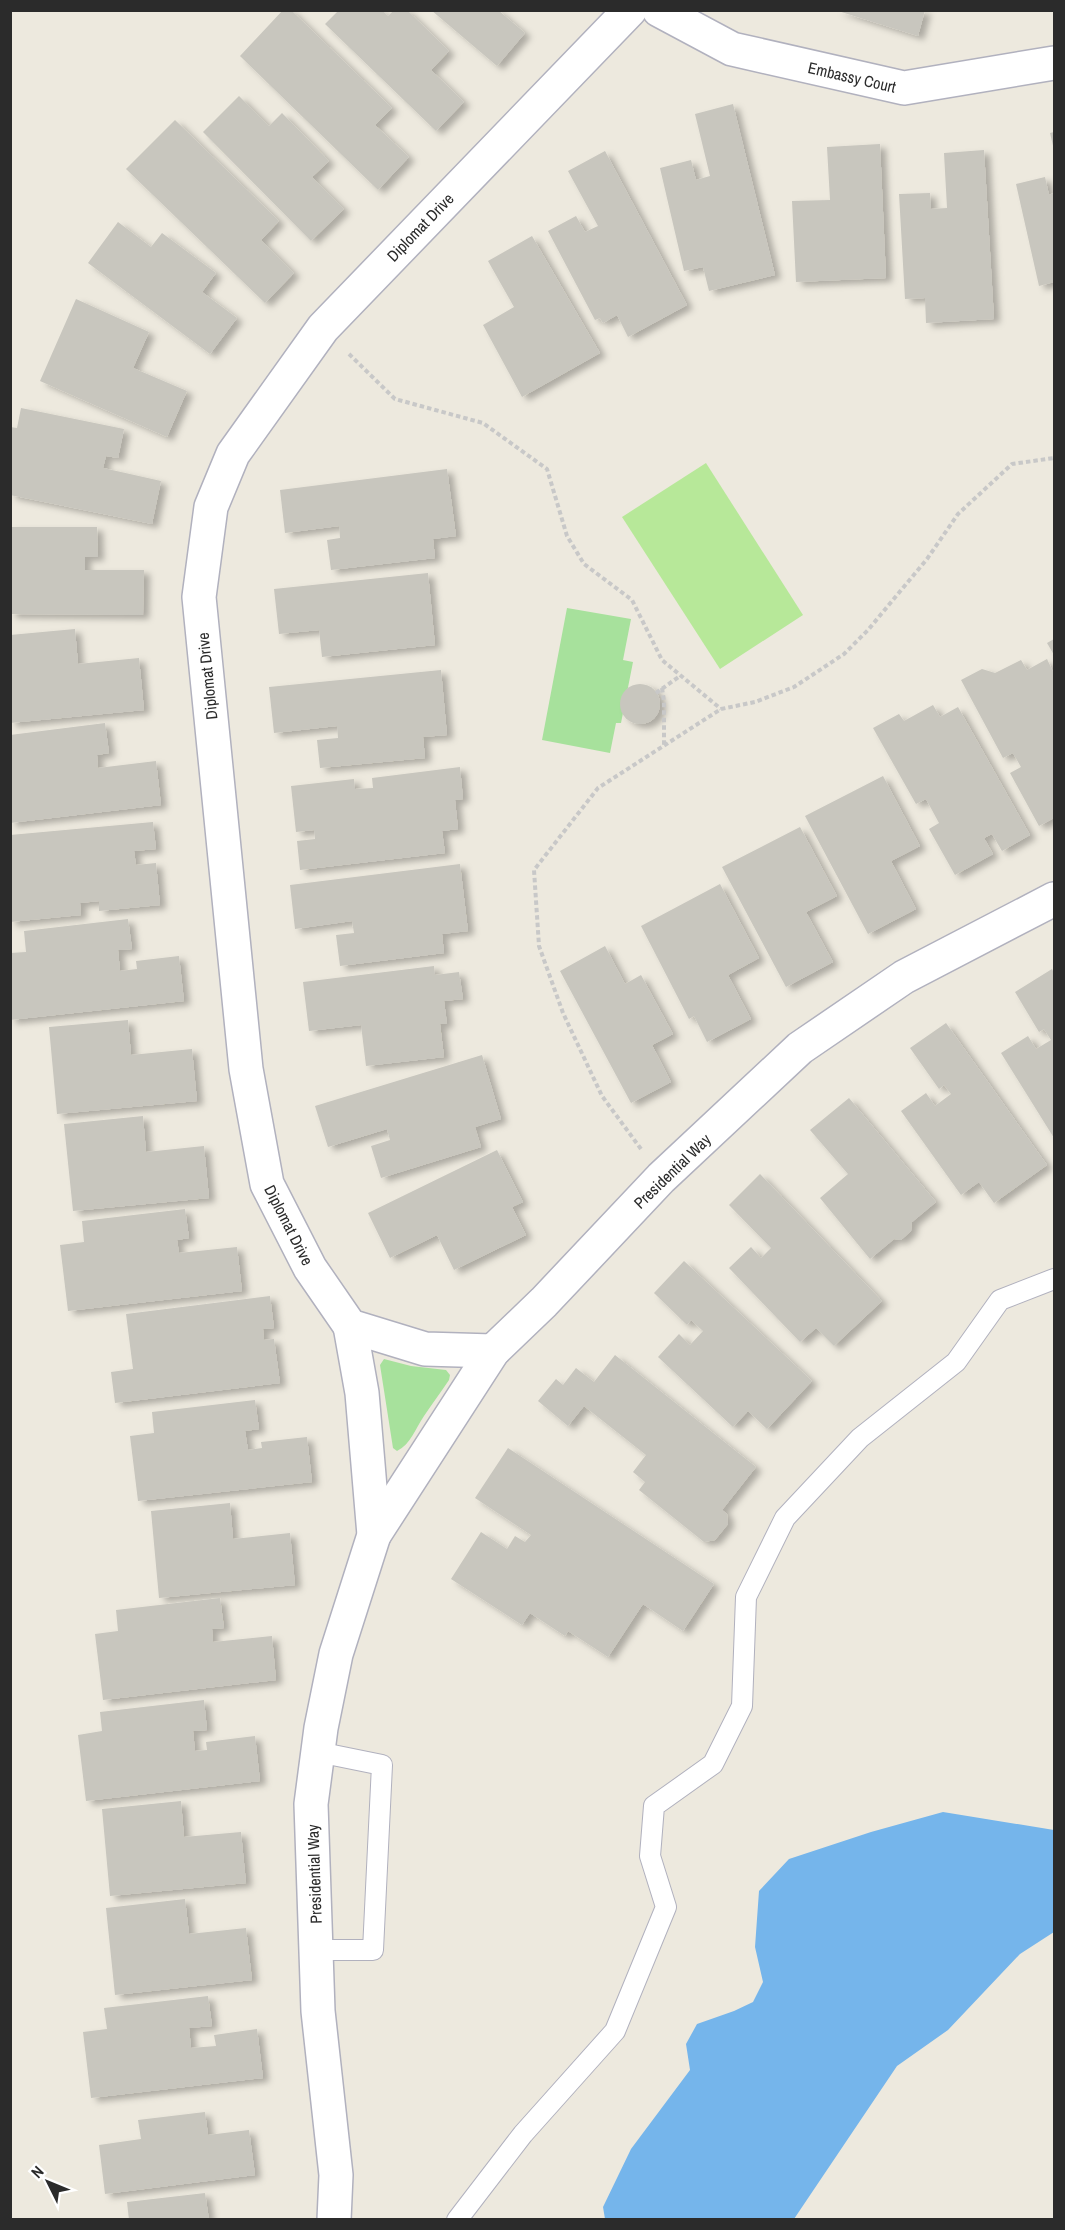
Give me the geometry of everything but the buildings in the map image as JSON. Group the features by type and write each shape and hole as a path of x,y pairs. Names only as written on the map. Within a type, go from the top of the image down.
{"street":[{"name":"Diplomat Drive","path":"350,1326 310,1268 267,1184 246,1069 199,597 211,507 233,454 323,328 630,10"},
{"name":"Embassy Court","path":"659,10 732,49 904,88 1054,63"},
{"name":"Presidential Way","path":"334,2220 336,2175 318,2011 311,1804 336,1654 374,1535 493,1351 544,1302 661,1179 800,1048 904,977 1054,899"},
{"path":"350,1326 425,1349 493,1351"},
{"name":"Presidential Way","path":"350,1326 362,1393 374,1535"}],"lane":[{"path":"457,2220 523,2134 615,2031 666,1907 650,1856 654,1806 713,1764 742,1706 746,1597 785,1518 860,1438 956,1362 1000,1300 1054,1279"},
{"path":"316,1950 373,1950 382,1765 318,1752"}],"path":[{"path":"323,328 395,399 483,423 547,469 567,536 584,564 632,600 662,660 721,709"},
{"path":"661,1179 602,1096 562,1013 539,946 534,870 598,788 721,709 755,702 794,687 844,654 868,630 927,559 958,514 1012,464 1054,458"},
{"path":"656,693 681,676"},
{"path":"662,688 664,746"}],"green space":[{"path":"706,463 803,615 720,669 622,517"},
{"path":"567,608 631,619 623,660 633,662 621,723 616,723 610,753 542,740"},
{"path":"384,1359 411,1366 446,1370 450,1375 449,1380 409,1440 397,1451 393,1448 380,1365"}],"water":[{"path":"943,1812 1054,1830 1054,1932 1020,1954 948,2030 897,2066 794,2219 605,2219 603,2207 631,2149 690,2070 686,2044 697,2024 753,2002 763,1982 755,1947 759,1891 789,1859 871,1832"}]}
